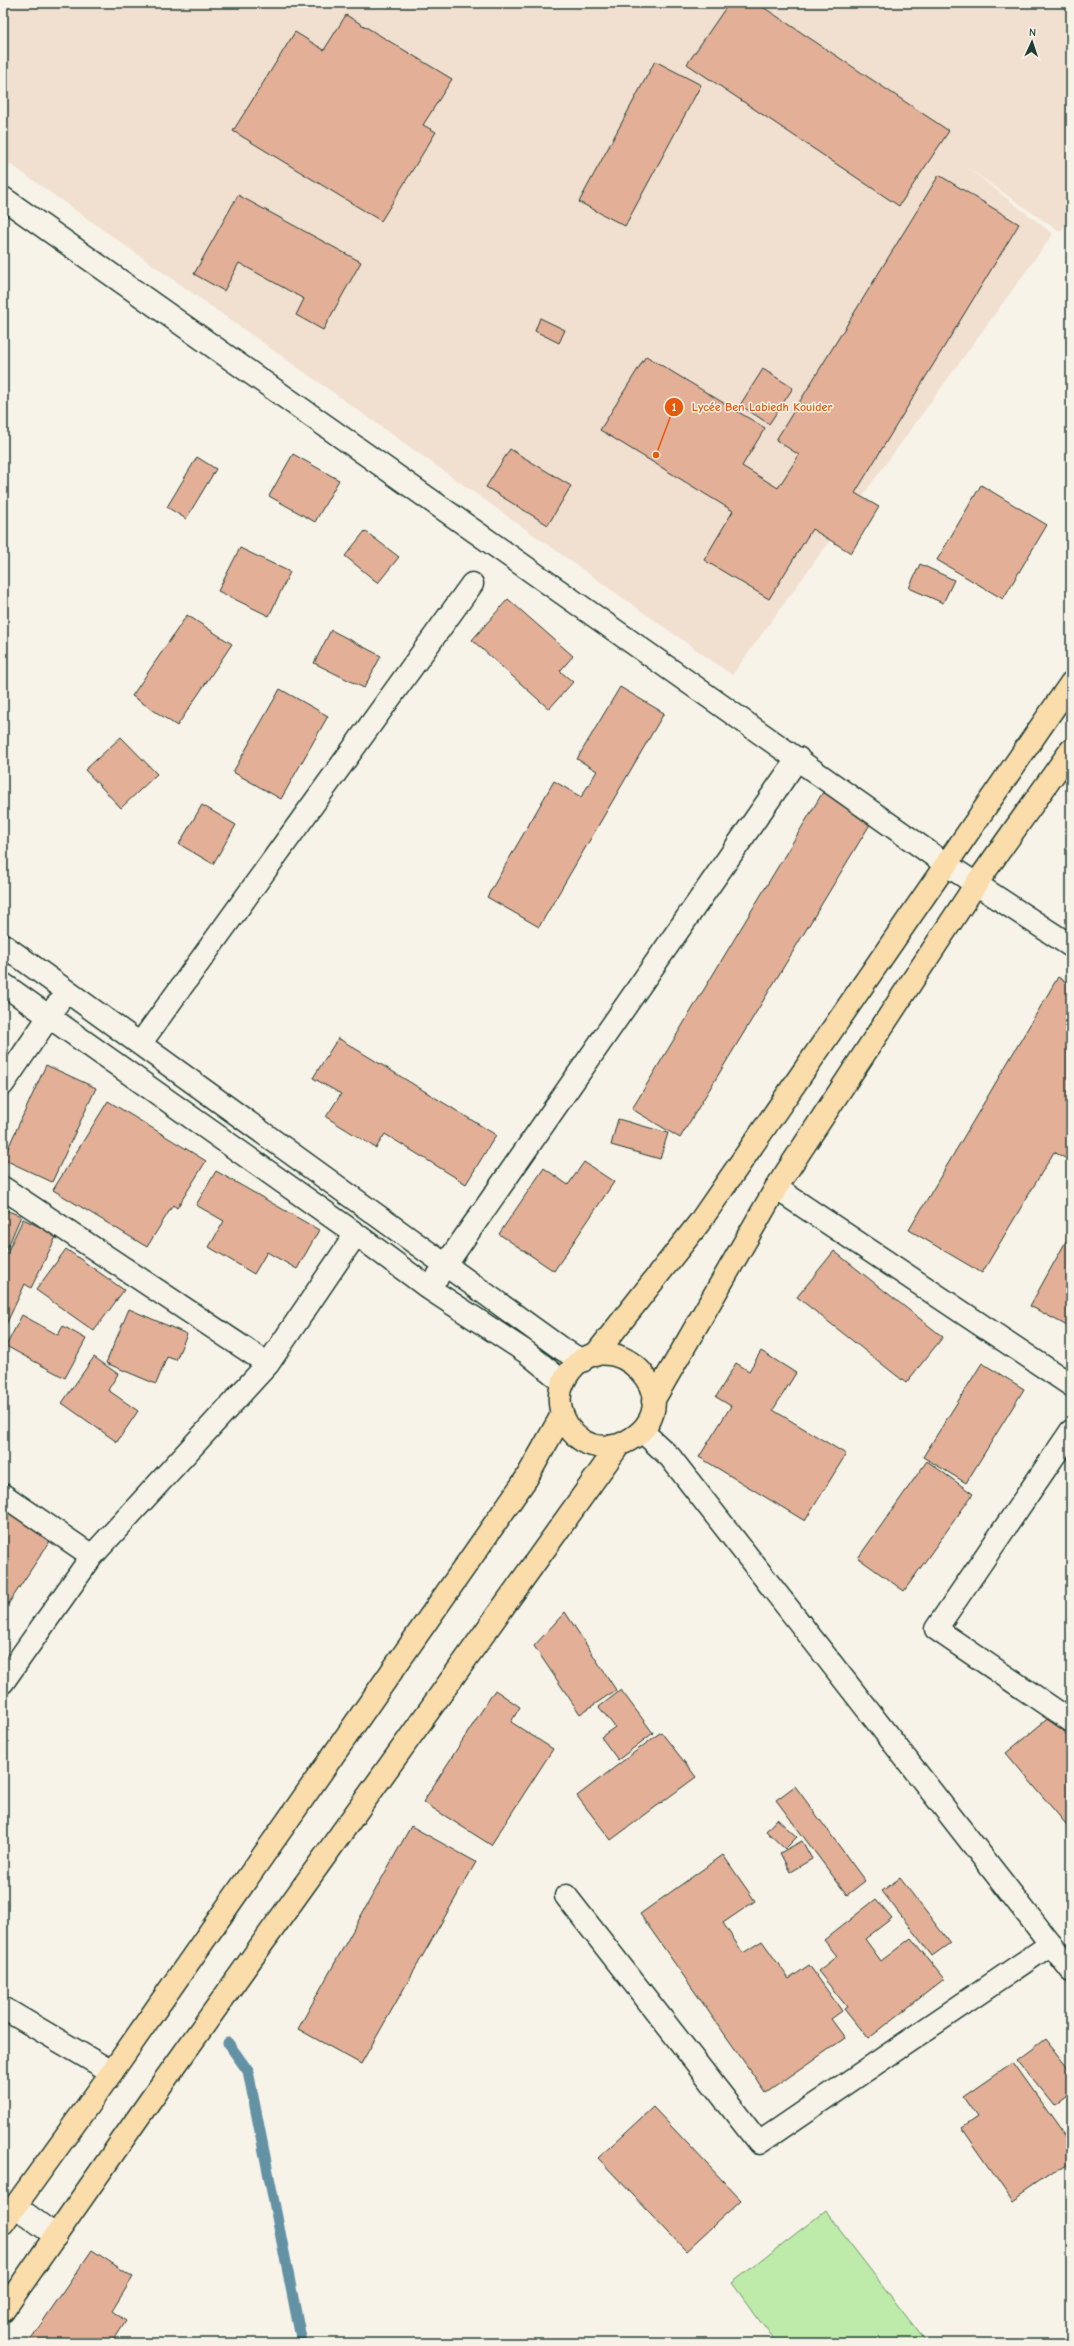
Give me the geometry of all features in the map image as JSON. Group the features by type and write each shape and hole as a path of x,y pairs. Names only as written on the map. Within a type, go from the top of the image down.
{"main road":[{"path":"588,1358 612,1354 628,1360 642,1370 651,1385 653,1401 650,1418 642,1431 632,1440 620,1445 605,1447 592,1445 579,1438 569,1428 562,1416 559,1399 563,1382 571,1370 588,1358 699,1223 1071,683"},
{"path":"653,1401 776,1188 976,884 1071,750"},
{"path":"9,2214 112,2072 526,1478 562,1416"},
{"path":"3,2311 620,1445"}],"street":[{"path":"3,198 798,758 947,865 1071,946"},
{"path":"140,1044 472,584"},
{"path":"430,1289 445,1264 798,758"},
{"path":"3,945 559,1347 588,1358"},
{"path":"3,984 356,1234 430,1289 526,1352 563,1382"},
{"path":"3,1084 67,991"},
{"path":"3,1188 268,1364"},
{"path":"776,1188 1071,1385"},
{"path":"3,1682 92,1556 268,1364 356,1234"},
{"path":"642,1431 670,1457 1071,1970"},
{"path":"1071,1431 936,1629 1071,1721"},
{"path":"3,1495 92,1556"},
{"path":"566,1896 759,2143 1051,1944"},
{"path":"3,2008 112,2072"},
{"path":"9,2214 56,2236"}],"shaded area":[{"path":"3,3 1071,3 1071,217 1060,232 965,166 1053,234 732,675 3,159"}],"green space":[{"path":"825,2211 927,2343 776,2343 732,2283"}],"building":[{"path":"729,3 757,3 949,131 899,206 687,64"},
{"path":"346,15 452,79 423,125 436,132 381,221 233,131 295,32 324,50"},
{"path":"655,61 701,85 625,226 579,202"},
{"path":"939,175 1019,224 855,493 879,507 851,553 812,529 769,599 704,560 733,511 600,430 646,356 765,428 742,466 778,488 799,455 776,440"},
{"path":"238,195 361,262 323,330 296,315 304,299 239,263 224,291 194,274"},
{"path":"540,318 565,330 559,343 535,331"},
{"path":"763,369 793,388 769,424 740,405"},
{"path":"510,449 571,486 548,525 486,487"},
{"path":"293,454 339,480 315,522 269,496"},
{"path":"197,457 216,469 186,519 167,507"},
{"path":"981,485 1047,525 1003,599 937,560"},
{"path":"365,531 399,557 378,583 345,556"},
{"path":"240,548 290,572 269,616 218,591"},
{"path":"920,564 954,580 943,603 909,588"},
{"path":"508,599 573,656 560,671 573,682 549,709 472,640"},
{"path":"187,615 232,644 177,726 132,696"},
{"path":"331,630 381,656 364,688 314,663"},
{"path":"620,687 664,713 539,927 487,897 554,781 581,797 597,771 577,759"},
{"path":"280,689 328,716 281,799 233,772"},
{"path":"121,737 157,774 121,808 85,770"},
{"path":"823,792 872,821 680,1138 632,1109"},
{"path":"202,805 236,825 213,864 179,844"},
{"path":"1058,977 1071,985 1071,1152 1067,1159 1054,1152 982,1273 909,1230"},
{"path":"338,1038 496,1135 466,1184 385,1134 376,1148 326,1117 341,1094 313,1078"},
{"path":"46,1065 96,1088 52,1182 3,1159"},
{"path":"108,1101 206,1161 177,1208 173,1205 147,1247 53,1190"},
{"path":"618,1119 668,1133 660,1159 611,1145"},
{"path":"584,1162 614,1182 554,1271 499,1234 544,1168 568,1185"},
{"path":"216,1171 319,1230 297,1269 267,1252 254,1274 209,1247 224,1221 196,1205"},
{"path":"3,1209 21,1216 3,1258"},
{"path":"23,1219 57,1235 31,1288 25,1284 3,1331 3,1261"},
{"path":"1071,1232 1071,1328 1030,1306"},
{"path":"66,1249 124,1290 94,1331 36,1290"},
{"path":"834,1251 943,1337 906,1383 797,1297"},
{"path":"129,1309 187,1334 176,1360 167,1357 156,1384 106,1363"},
{"path":"22,1315 58,1335 63,1326 86,1339 65,1378 6,1346"},
{"path":"761,1351 796,1373 773,1410 846,1454 805,1521 699,1457 731,1406 716,1397 736,1363 749,1371"},
{"path":"94,1357 118,1374 108,1390 138,1411 117,1442 62,1403"},
{"path":"982,1363 1024,1389 966,1483 923,1457"},
{"path":"927,1461 973,1494 904,1591 858,1558"},
{"path":"3,1502 54,1535 3,1612"},
{"path":"565,1612 616,1690 580,1714 534,1646"},
{"path":"495,1690 520,1707 511,1722 553,1749 491,1845 423,1802"},
{"path":"621,1690 653,1733 618,1760 601,1737 615,1727 599,1707"},
{"path":"1051,1716 1071,1740 1071,1830 1006,1753"},
{"path":"661,1732 696,1777 611,1840 577,1796"},
{"path":"795,1786 865,1881 847,1895 776,1800"},
{"path":"777,1819 797,1837 785,1849 766,1831"},
{"path":"411,1826 476,1862 361,2064 298,2029"},
{"path":"802,1841 812,1859 790,1872 780,1853"},
{"path":"723,1855 755,1901 723,1923 743,1953 762,1941 789,1979 809,1965 842,2011 831,2019 845,2038 766,2093 640,1914"},
{"path":"900,1878 950,1943 932,1956 882,1891"},
{"path":"876,1899 892,1918 865,1939 881,1961 911,1938 944,1979 868,2039 844,2009 847,2007 818,1971 837,1956 824,1940"},
{"path":"1045,2039 1071,2072 1071,2091 1053,2105 1017,2060"},
{"path":"1013,2063 1071,2145 1071,2161 1013,2201 962,2128 978,2117 964,2097"},
{"path":"653,2107 741,2200 686,2251 598,2158"},
{"path":"92,2250 133,2277 112,2311 126,2321 112,2343 34,2343 30,2340"}],"waterway":[{"path":"228,2043 248,2071 302,2343"}],"place":[{"name":"Lycée Ben Labiedh Kouider","path":"656,455"}]}
